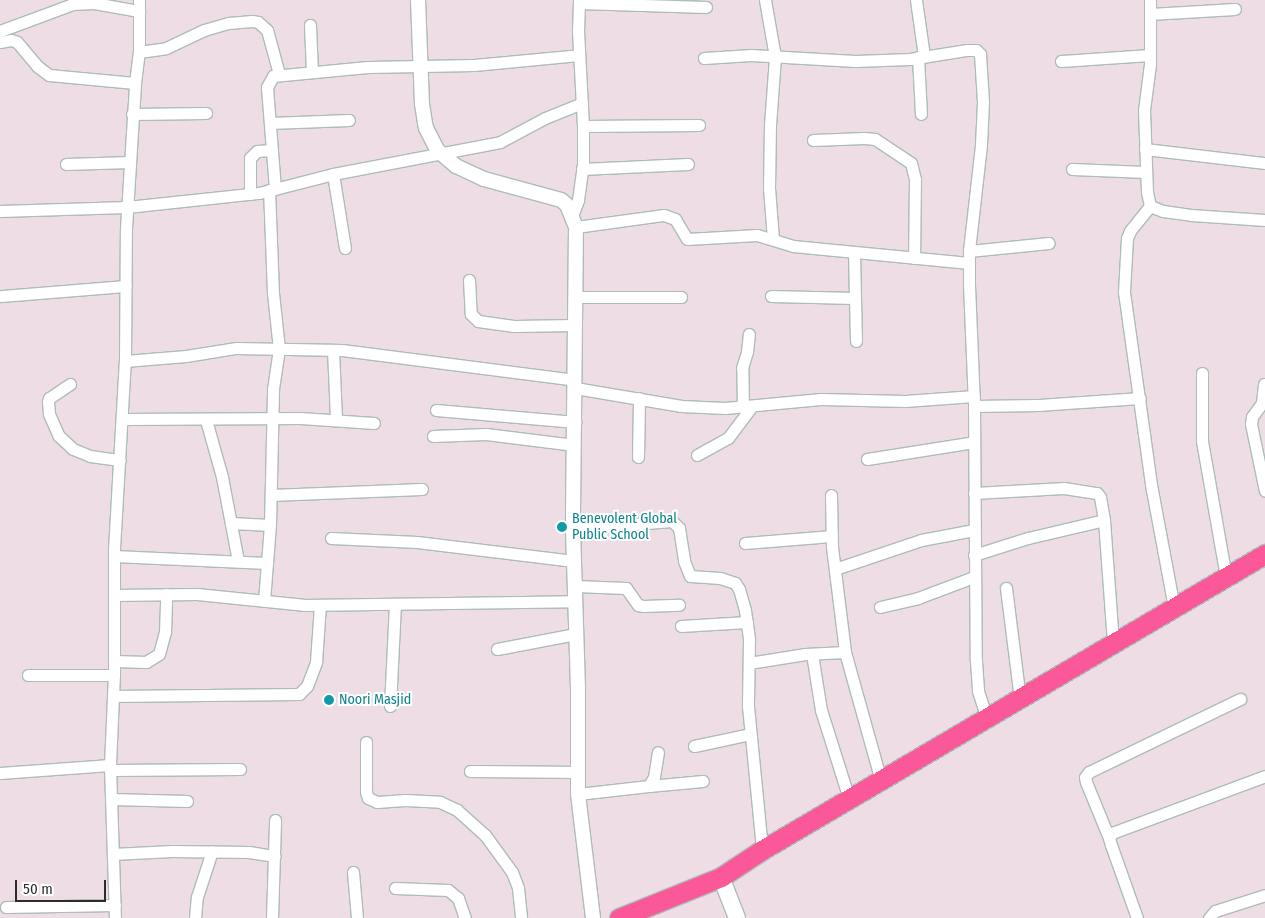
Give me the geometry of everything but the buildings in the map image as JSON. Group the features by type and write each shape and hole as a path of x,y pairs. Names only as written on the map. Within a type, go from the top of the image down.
{"highway":[{"path":"619,918 721,877 762,850 1226,577 1263,560"}],"main road":[{"path":"721,877 737,918"}],"street":[{"path":"418,0 420,67 426,128 431,142 440,154 456,166 484,179 561,200 567,205 574,221"},
{"path":"765,0 776,57 770,125 769,188 773,239"},
{"path":"916,0 921,56 921,114"},
{"path":"1150,0 1150,55 1145,94 1146,172 1150,206 1130,231 1124,275 1124,292 1152,490 1174,608"},
{"path":"592,918 578,794 573,529 575,422 574,221 582,169 583,126 579,55 579,1 706,7"},
{"path":"0,31 73,4 139,6 139,52 132,114 127,207 125,361 114,556 114,675 110,767 116,918"},
{"path":"1150,14 1235,9"},
{"path":"139,52 166,48 204,30 229,23 252,21 258,22 267,30 279,74"},
{"path":"310,25 312,72"},
{"path":"0,42 17,42 38,66 49,75 135,83"},
{"path":"704,58 751,55 855,61 976,50 980,54 982,60 981,145 969,257 974,401 974,577 978,691 987,718"},
{"path":"264,601 270,525 273,389 279,349 273,293 272,150 267,87 273,76 368,67 474,66 579,55"},
{"path":"1061,61 1150,55"},
{"path":"0,211 127,207 272,190 333,174 500,142 545,118 582,103"},
{"path":"132,114 206,113"},
{"path":"270,123 349,120"},
{"path":"583,126 699,125"},
{"path":"814,140 875,139 911,163 915,179 914,258"},
{"path":"1146,149 1265,163"},
{"path":"250,194 250,158 257,151 272,150"},
{"path":"66,164 130,162"},
{"path":"582,169 688,164"},
{"path":"1072,169 1146,172"},
{"path":"333,174 345,248"},
{"path":"1150,206 1163,211 1265,220"},
{"path":"574,221 664,215 675,218 687,239 757,235 793,246 914,258 969,257 1049,243"},
{"path":"854,253 856,341"},
{"path":"469,280 471,314 478,321 514,326 574,325"},
{"path":"1,296 126,286"},
{"path":"771,296 855,298"},
{"path":"574,297 681,297"},
{"path":"697,455 728,438 747,406 742,368 747,352 749,334"},
{"path":"125,361 186,356 236,348 369,352 575,384 681,406 747,406 821,399 974,401 1038,405 1140,398"},
{"path":"333,350 336,420"},
{"path":"1202,372 1202,441 1226,577"},
{"path":"70,384 49,398 48,402 49,414 59,436 73,449 90,456 120,460"},
{"path":"1264,384 1262,403 1252,417 1251,424 1265,491"},
{"path":"638,457 639,398"},
{"path":"436,410 575,422"},
{"path":"122,419 336,420 374,423"},
{"path":"206,420 222,477 238,561"},
{"path":"433,436 486,434 574,445"},
{"path":"867,458 974,442"},
{"path":"974,493 1064,488 1091,491 1100,498 1104,520 1113,644"},
{"path":"271,495 422,489"},
{"path":"831,495 832,536 845,652 881,781"},
{"path":"974,556 1037,536 1104,520"},
{"path":"573,529 672,521 677,524 687,572 690,576 720,578 735,584 742,595 747,622 750,734 762,850"},
{"path":"231,523 270,525"},
{"path":"835,569 920,540 974,530"},
{"path":"745,543 832,536"},
{"path":"331,538 417,542 574,561"},
{"path":"114,556 267,563"},
{"path":"880,607 918,598 974,577"},
{"path":"575,586 626,588 638,605 643,606 679,605"},
{"path":"1006,588 1020,698"},
{"path":"114,661 146,662 159,654 165,632 166,594"},
{"path":"114,595 197,594 320,605 575,601"},
{"path":"390,706 395,604"},
{"path":"113,696 299,694 307,686 316,662 320,605"},
{"path":"681,626 747,622"},
{"path":"496,649 576,634"},
{"path":"749,663 812,654 845,652"},
{"path":"812,654 821,710 849,799"},
{"path":"28,675 114,675"},
{"path":"1137,918 1085,777 1089,772 1240,699"},
{"path":"694,746 750,734"},
{"path":"366,742 366,792 368,798 376,802 405,800 440,802 457,810 485,835 512,872 518,888 521,918"},
{"path":"649,786 654,776 658,752"},
{"path":"0,773 110,767 240,769"},
{"path":"470,771 579,772"},
{"path":"1109,838 1116,830 1178,810 1265,776"},
{"path":"578,794 703,781"},
{"path":"111,799 187,801"},
{"path":"272,918 275,820"},
{"path":"113,854 212,851 249,852 275,856"},
{"path":"195,918 197,897 212,851"},
{"path":"353,872 357,918"},
{"path":"395,888 448,890 458,898 465,918"},
{"path":"1209,918 1215,911 1265,895"},
{"path":"6,907 115,905"}],"place":[{"name":"Benevolent Global Public School","path":"562,527"},
{"name":"Noori Masjid","path":"329,700"}]}
